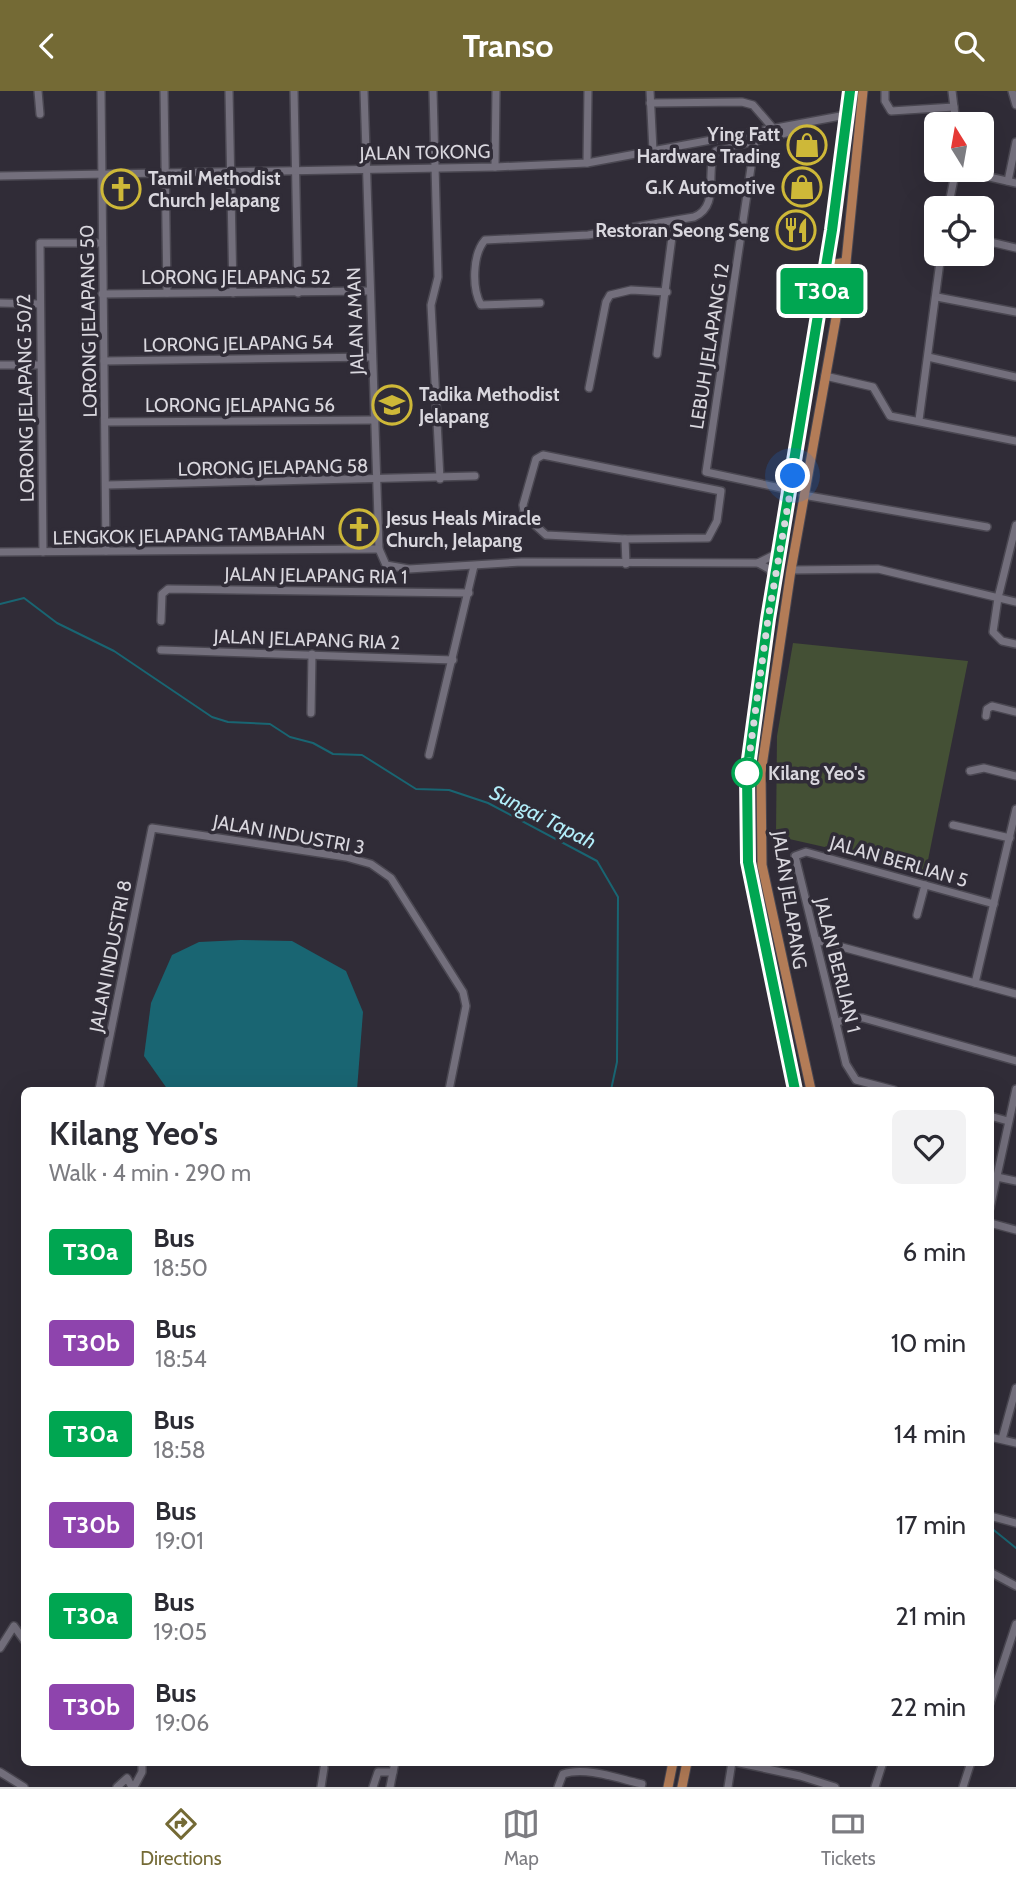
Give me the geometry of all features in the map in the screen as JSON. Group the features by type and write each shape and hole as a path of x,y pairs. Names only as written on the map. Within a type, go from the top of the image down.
{"main road":[{"name":"JALAN JELAPANG","path":"793,1087 755,907 746,831 752,721 832,230 850,91"},
{"name":"JALAN JELAPANG","path":"810,1087 771,914 762,865 759,816 765,736 791,570 846,261 863,91"},
{"path":"832,230 835,253 846,261"},
{"path":"822,288 834,266 846,261"},
{"path":"668,1787 672,1766"},
{"path":"682,1787 687,1766"}],"street":[{"path":"38,91 40,114"},
{"name":"LORONG JELAPANG 50","path":"101,91 106,551"},
{"path":"164,91 167,293"},
{"path":"229,91 233,293"},
{"path":"294,91 298,293"},
{"name":"JALAN AMAN","path":"363,91 379,549"},
{"path":"433,91 438,277 431,305 440,479"},
{"path":"495,167 496,91"},
{"path":"587,163 588,91"},
{"path":"650,91 653,151"},
{"path":"885,91 885,101 891,111 954,107"},
{"path":"952,91 955,112"},
{"path":"1012,91 1016,105"},
{"path":"650,103 742,102 753,105 772,127"},
{"name":"JALAN TOKONG","path":"0,176 587,163 846,115"},
{"path":"540,303 481,305 474,289 480,246 485,240 588,235 694,217 706,208 712,158 716,151 786,133 812,121"},
{"name":"LEBUH JELAPANG 12","path":"724,476 706,472 755,140"},
{"path":"994,179 1012,182 1016,142"},
{"path":"657,354 674,221"},
{"name":"LORONG JELAPANG 50/2","path":"43,552 40,243 102,243"},
{"path":"994,243 1016,248"},
{"path":"919,420 940,266"},
{"path":"589,388 606,302 610,295 631,290 667,292"},
{"name":"LORONG JELAPANG 52","path":"102,294 369,291"},
{"path":"937,297 1016,312"},
{"path":"0,303 39,304"},
{"name":"LORONG JELAPANG 54","path":"104,361 372,357"},
{"path":"928,357 1016,377"},
{"path":"0,365 40,365"},
{"path":"825,376 873,387 890,416 1016,441"},
{"name":"LORONG JELAPANG 56","path":"105,422 375,420"},
{"path":"721,491 543,455 536,460 523,505 525,516 546,535 625,539 708,538 717,521 724,476 790,490"},
{"name":"LORONG JELAPANG 58","path":"107,485 475,477"},
{"path":"803,495 987,527"},
{"path":"1016,525 998,598 993,632 1002,641 1016,644"},
{"path":"625,539 626,564"},
{"path":"379,549 386,565 395,568 522,562 758,563 778,553"},
{"name":"LENGKOK JELAPANG TAMBAHAN","path":"0,552 379,549"},
{"path":"758,563 769,569 774,577"},
{"path":"429,755 474,566"},
{"path":"791,570 878,569 1016,602"},
{"name":"JALAN JELAPANG RIA 1","path":"161,621 164,591 468,593"},
{"name":"JALAN JELAPANG RIA 2","path":"161,650 453,660"},
{"path":"311,713 312,654"},
{"path":"986,716 987,709 992,706 1016,712"},
{"path":"970,771 984,768 1016,776"},
{"path":"975,983 1016,809"},
{"path":"953,825 1010,838"},
{"name":"JALAN INDUSTRI 8","path":"100,1087 152,828"},
{"name":"JALAN INDUSTRI 3","path":"152,828 345,857 371,864 391,878 463,992 466,1006 450,1087"},
{"name":"JALAN BERLIAN 5","path":"795,856 806,852 994,904"},
{"name":"JALAN BERLIAN 1","path":"795,856 838,1022 846,1064 856,1080 883,1087"},
{"path":"917,915 925,884"},
{"path":"816,940 1016,994"},
{"path":"838,1022 851,1017 863,1018 1016,1061"},
{"path":"994,1184 1016,1089"},
{"path":"994,1117 1008,1121"},
{"path":"997,1177 1016,1181"},
{"path":"994,1224 1016,1230"},
{"path":"1002,1440 1016,1388"},
{"path":"994,1438 1016,1443"},
{"path":"994,1517 1016,1523"},
{"path":"994,1574 1016,1586"},
{"path":"994,1691 1016,1624"},
{"path":"0,1649 14,1626 21,1636"},
{"path":"117,1787 127,1778 133,1787 142,1772 142,1766"},
{"path":"390,1787 394,1766"},
{"path":"728,1787 733,1766"},
{"path":"753,1766 835,1787"},
{"path":"875,1787 882,1766"},
{"path":"963,1787 970,1766"},
{"path":"321,1787 324,1768"},
{"path":"558,1787 563,1774 572,1771 641,1786"},
{"path":"0,1772 24,1787"},
{"path":"373,1787 378,1772 393,1772"},
{"path":"798,1787 800,1776"}],"green space":[{"path":"793,643 968,661 926,870 776,836 777,736"}],"water":[{"path":"292,941 346,971 363,1012 357,1087 166,1087 144,1056 151,1003 172,955 199,942"}],"waterway":[{"name":"Sungai Tapah","path":"0,604 24,598 57,623 114,651 212,717 228,722 270,724 290,737 313,743 333,754 362,755 416,789 449,790 488,803 597,861 618,897 617,1062 612,1087"},
{"name":"Sungai Tapah","path":"994,1530 1016,1548"}],"bus line":[{"name":"T30a","path":"794,1087 755,907 748,862 747,774 752,721 832,230 850,91"}],"place":[{"name":"Ying Fatt Hardware Trading","path":"807,145"},
{"name":"G.K Automotive","path":"802,187"},
{"name":"Tamil Methodist Church Jelapang","path":"121,189"},
{"name":"Restoran Seong Seng","path":"796,230"},
{"name":"Tadika Methodist Jelapang","path":"392,405"},
{"name":"Jesus Heals Miracle Church, Jelapang","path":"359,529"},
{"name":"Kilang Yeo's","path":"747,773"}],"route":[{"path":"747,773 752,721 778,553 793,476"}]}
